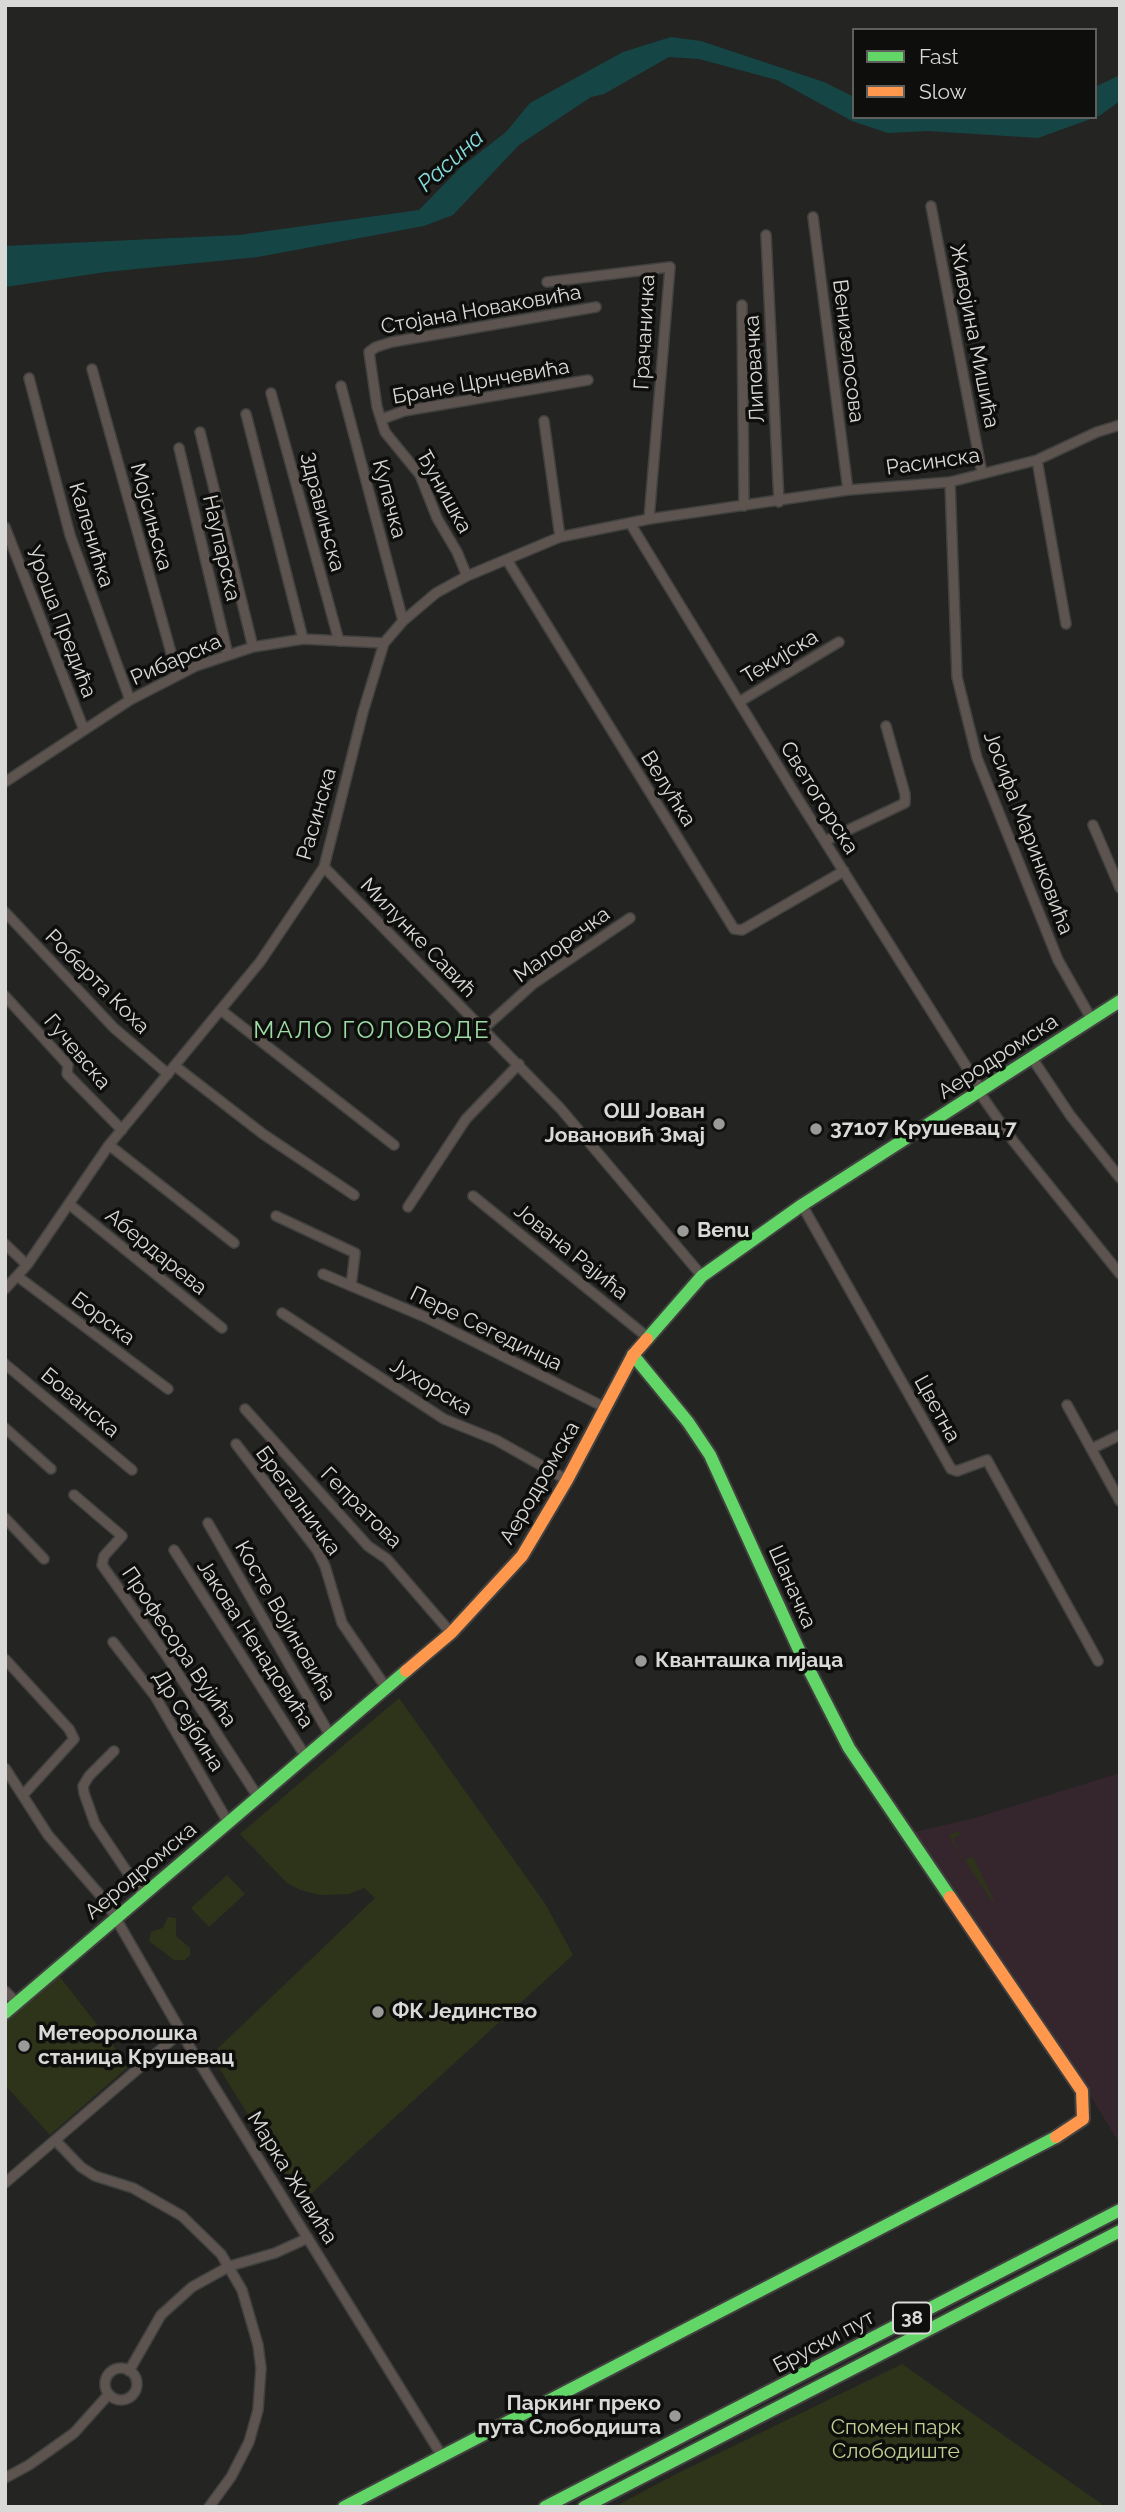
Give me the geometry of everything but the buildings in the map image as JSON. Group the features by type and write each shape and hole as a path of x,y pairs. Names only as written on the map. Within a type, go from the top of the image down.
{"street":[{"name":"Живојина Мишића","path":"931,206 982,473"},
{"name":"Венизелосова","path":"813,217 848,490"},
{"name":"Липовачка","path":"766,235 779,502"},
{"name":"Грачаничка","path":"547,282 670,267 649,519"},
{"path":"742,305 744,506"},
{"name":"Стојана Новаковића","path":"373,348 536,315 596,307"},
{"name":"Ђунишка","path":"373,348 368,358 387,436 420,475 437,518 457,552 467,576"},
{"name":"Мојсињска","path":"92,369 177,674"},
{"name":"Каленићка","path":"29,378 70,535 130,700"},
{"name":"Бране Црнчевића","path":"382,419 404,411 588,380"},
{"name":"Купачка","path":"341,386 403,621"},
{"name":"Здравињска","path":"271,393 339,640"},
{"path":"246,414 303,639"},
{"path":"544,421 560,537"},
{"name":"Расинска","path":"5,1289 27,1265 109,1145 260,962 324,866 363,712 384,643 403,621 436,593 467,576 560,537 649,519 848,490 950,482 1037,460 1097,432 1120,425"},
{"path":"200,432 253,647"},
{"name":"Наупарска","path":"179,449 228,655"},
{"path":"1037,460 1066,624"},
{"name":"Јосифа Маринковића","path":"950,482 957,677 978,758 1058,960 1092,1020"},
{"name":"Светогорска","path":"630,523 981,1093 1014,1142 1120,1274"},
{"name":"Уроша Предића","path":"5,527 84,730"},
{"name":"Велућка","path":"507,560 734,929 742,930 844,871"},
{"name":"Рибарска","path":"6,780 130,700 177,674 228,655 253,647 303,639 384,643"},
{"name":"Текијска","path":"739,702 839,642"},
{"path":"825,841 905,803 905,794 886,726"},
{"path":"1093,825 1120,888"},
{"name":"Милунке Савић","path":"324,866 519,1064 591,1144 702,1276"},
{"name":"Роберта Коха","path":"5,912 114,1028 262,1134 354,1195"},
{"name":"Малоречка","path":"483,1029 533,984 630,918"},
{"name":"Гучевска","path":"5,996 68,1065 67,1074 122,1129"},
{"name":"Аеродромска","path":"5,2013 451,1633 522,1556 567,1480 633,1355 646,1336 702,1276 802,1205 981,1093 1120,1001"},
{"path":"222,1011 394,1145"},
{"path":"1031,1058 1070,1115 1120,1178"},
{"path":"408,1207 466,1119 519,1064"},
{"path":"109,1145 234,1243"},
{"name":"Јована Рајића","path":"473,1196 646,1336"},
{"name":"Абердарева","path":"69,1204 222,1328"},
{"name":"Цветна","path":"802,1205 951,1469 957,1471 984,1458 987,1460 1098,1661"},
{"path":"276,1216 355,1253 351,1286"},
{"path":"5,1244 27,1265"},
{"name":"Пере Сегединца","path":"323,1274 425,1317 604,1407"},
{"name":"Борска","path":"17,1276 167,1390"},
{"name":"Јухорска","path":"282,1313 444,1419 496,1440 567,1480"},
{"name":"Шаначка","path":"442,2456 1070,2130 1083,2119 1086,2101 1082,2091 868,1778 829,1713 710,1455 688,1422 633,1355"},
{"name":"Бованска","path":"5,1364 132,1470"},
{"path":"1067,1405 1120,1501"},
{"name":"Гепратова","path":"245,1409 368,1546 387,1559 451,1633"},
{"path":"5,1428 51,1469"},
{"path":"1091,1449 1120,1435"},
{"name":"Брегалничка","path":"236,1444 317,1550 325,1566 342,1623 387,1689"},
{"name":"Професора Вујића","path":"74,1495 122,1536 104,1556 102,1565 166,1655 258,1797"},
{"path":"5,1518 44,1559"},
{"name":"Косте Војиновића","path":"208,1523 331,1737"},
{"name":"Јакова Ненадовића","path":"174,1549 306,1757"},
{"name":"Др Сејбина","path":"113,1642 155,1696 228,1822"},
{"path":"5,1659 69,1729 74,1739 23,1795"},
{"path":"114,1751 89,1776 83,1793 95,1824 142,1894"},
{"name":"Марка Живића","path":"5,1768 48,1835 107,1903 181,2032 442,2456"},
{"path":"5,1991 17,2003"},
{"path":"5,2183 181,2032"},
{"path":"55,2140 80,2167 95,2176 158,2199 206,2237 230,2266 252,2314 261,2368 258,2410 249,2442 209,2507"},
{"name":"Бруски пут","path":"545,2507 1120,2210"},
{"name":"Бруски пут","path":"583,2507 1120,2231"},
{"path":"129,2371 161,2315 192,2287 230,2266 275,2253 308,2238"},
{"path":"119,2368 129,2371 136,2384 133,2394 124,2399 109,2394 105,2385 107,2376 119,2368"},
{"path":"5,2478 29,2465 74,2433 109,2394"},
{"path":"344,2507 442,2456"}],"shaded area":[{"path":"1120,1773 1120,2144 1049,2029 914,1832 975,1818"}],"green space":[{"path":"399,1698 546,1905 573,1955 302,2202 211,2055 375,1898 364,1888 349,1894 320,1895 300,1890 287,1883 240,1834"},
{"path":"958,1831 961,1834 953,1839 965,1860 973,1857 994,1901 992,1901 949,1836"},
{"path":"227,1875 245,1894 209,1927 191,1908"},
{"path":"168,1917 176,1918 176,1936 190,1948 190,1955 185,1960 174,1960 149,1941 151,1932 163,1928"},
{"path":"50,1964 129,2066 50,2135 5,2085 5,2011 17,2003"},
{"name":"Спомен парк Слободиште","path":"902,2364 1106,2507 614,2507 678,2473"}],"water":[{"path":"671,37 701,41 824,82 852,96 852,119 1091,119 1038,138 928,131 888,133 852,121 777,80 699,59 669,57 604,94 591,97 519,145 453,215 424,226 258,257 106,272 5,287 5,246 239,235 419,210 461,167 506,132 530,103 623,52"},
{"path":"1120,75 1120,101 1097,117 1097,86"}],"traffic: fast":[{"path":"647,1339 702,1276 802,1205 1120,1001"},
{"path":"633,1355 688,1422 710,1455 799,1650 849,1748 950,1897"},
{"path":"5,2013 406,1671"},
{"path":"344,2507 1056,2137"},
{"path":"545,2507 1120,2210"},
{"path":"584,2507 1120,2231"}],"traffic: slow":[{"path":"406,1671 451,1633 522,1556 567,1480 633,1355 647,1339"},
{"path":"950,1897 1082,2091 1083,2119 1056,2137"}],"place":[{"name":"ОШ Јован Јовановић Змај","path":"719,1124"},
{"name":"37107 Крушевац 7","path":"816,1129"},
{"name":"Benu","path":"683,1231"},
{"name":"Кванташка пијаца","path":"641,1661"},
{"name":"ФК Јединство","path":"378,2012"},
{"name":"Метеоролошка станица Крушевац","path":"24,2046"},
{"name":"Паркинг преко пута Слободишта","path":"675,2416"}],"district":[{"name":"МАЛО ГОЛОВОДЕ","path":"372,1031"}],"water label":[{"name":"Расина","path":"451,161"}]}
